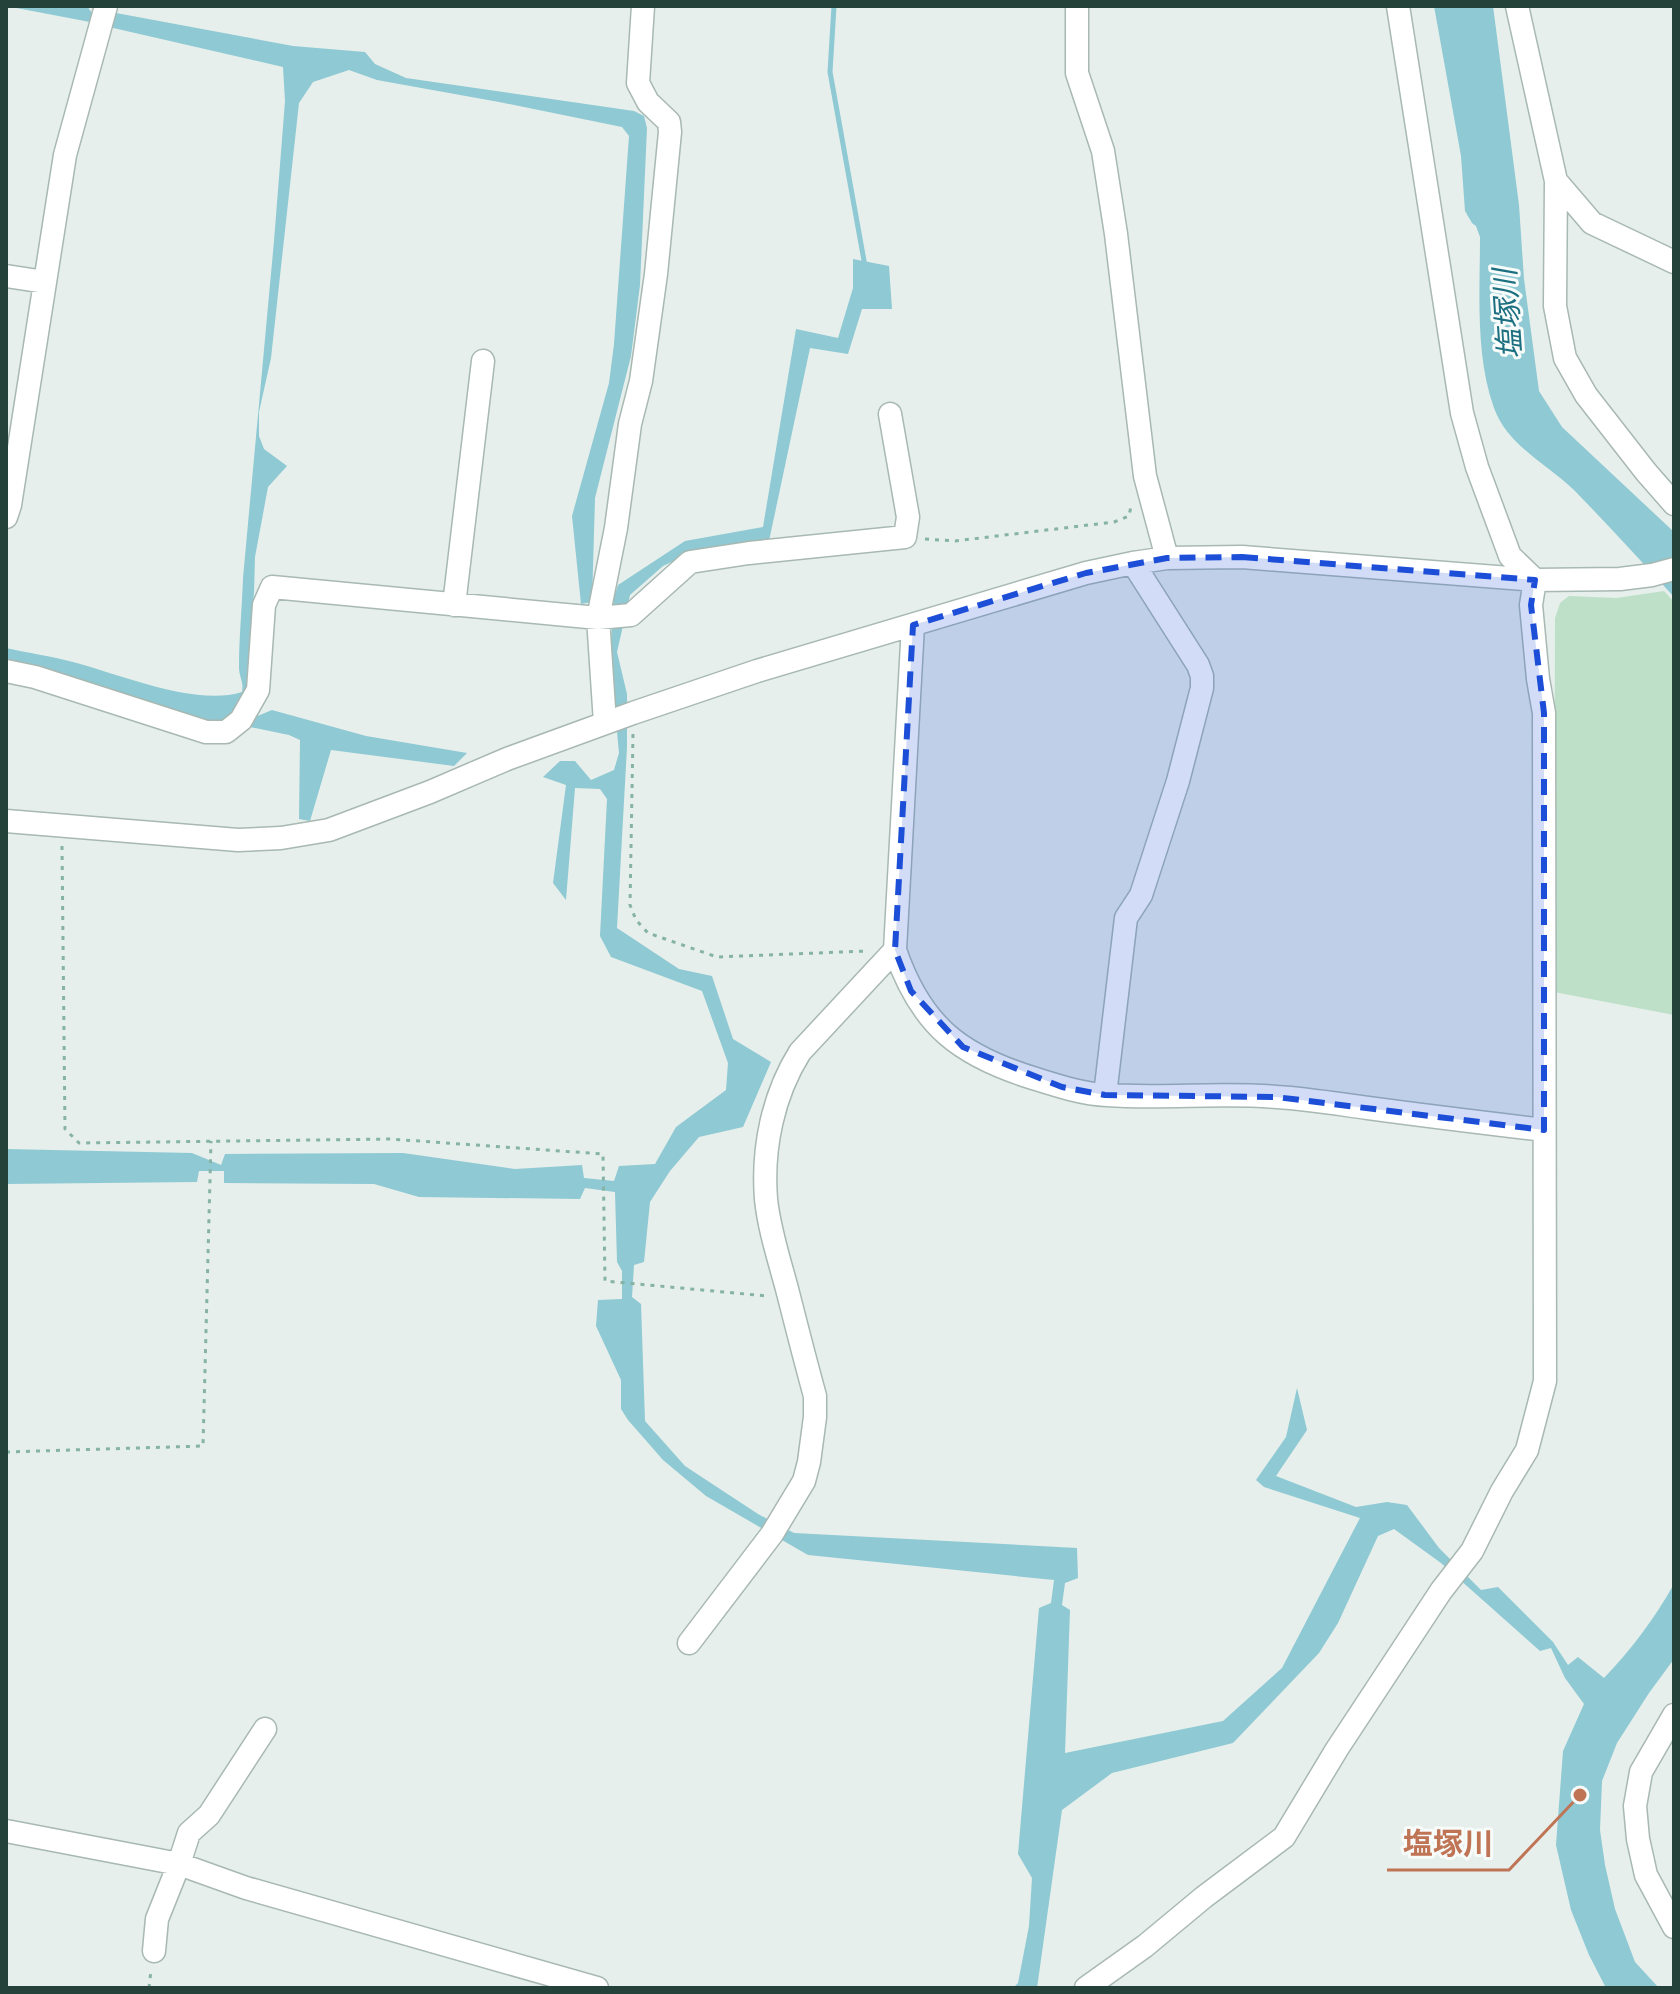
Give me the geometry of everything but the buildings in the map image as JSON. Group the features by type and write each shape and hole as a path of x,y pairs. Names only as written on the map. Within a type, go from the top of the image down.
{"street":[{"path":"6,517 65,155 106,6"},
{"path":"605,723 598,618 616,528 630,424 641,381 656,274 670,132 669,122 648,102 638,83 643,6"},
{"path":"1077,6 1077,73 1103,151 1145,476 1167,558"},
{"path":"1398,6 1462,413 1477,467 1510,556 1535,580"},
{"path":"1517,6 1556,181 1555,306 1565,358 1586,395 1674,504"},
{"path":"1556,181 1592,223 1674,262"},
{"path":"6,276 45,282"},
{"path":"454,605 483,361"},
{"path":"6,671 35,677 206,732 226,732 241,720 258,690 264,605 272,587 598,618 631,615 690,562 905,537 908,517 890,414"},
{"path":"6,821 238,840 281,838 329,830 507,759 757,671 1086,573 1133,563 1167,558 1242,557 1560,581 1620,579 1674,569"},
{"path":"1105,1095 1126,918 1141,895 1178,781 1202,688 1198,665 1133,563"},
{"path":"1086,1988 1284,1837 1337,1749 1441,1591 1472,1551 1527,1450 1545,1381 1544,713 1531,605 1535,580"},
{"path":"913,625 895,950 911,991 942,1031 992,1063 1062,1087 1105,1095 1276,1097 1544,1130"},
{"path":"689,1643 772,1534 804,1481 809,1462 815,1396 766,1199 766,1170 774,1106 788,1071 800,1052 895,950"},
{"path":"1674,1715 1641,1772 1635,1806 1646,1875 1668,1904 1674,1927"},
{"path":"154,1951 157,1919 189,1833 209,1815 265,1729"},
{"path":"6,1831 179,1864 246,1888 597,1988"}],"path":[{"path":"905,537 955,541 1114,522 1129,516 1131,505"},
{"path":"633,713 630,905 636,920 648,933 717,957 895,950"},
{"path":"62,826 65,1129 79,1143 390,1139 603,1154 605,1281 789,1299"},
{"path":"6,1452 203,1446 211,1141"}],"highlighted area":[{"path":"1242,557 1535,580 1531,605 1544,713 1544,1130 1276,1097 1105,1095 1062,1087 963,1047 911,991 895,950 913,625 1086,573 1167,558"}],"green space":[{"path":"1664,591 1674,602 1674,1015 1554,992 1555,618 1560,603 1569,596 1616,598"}],"water":[{"path":"6,6 87,6 92,13 90,22"},
{"name":"塩塚川","path":"1434,6 1493,6 1539,391 1562,427 1674,532 1674,597 1574,490 1508,433 1494,408 1481,345 1480,237 1465,211 1461,156"},
{"path":"116,13 293,46 365,52 375,64 406,78 634,111 644,116 647,128 640,285 631,356 595,498 592,602 581,604 572,516 609,383 629,136 622,127 377,80 349,70 313,82 299,103 271,358 259,412 259,436 264,449 287,466 268,487 255,557 247,687 241,705 223,723 207,723 94,691 63,673 6,660 6,648 65,660 180,692 223,696 242,692 239,667 243,578 285,101 283,67 109,27"},
{"path":"853,259 889,266 892,309 862,309 848,354 810,348 769,541 699,549 663,566 630,595 617,652 627,694 627,747 617,928 679,969 712,976 733,1039 771,1062 743,1127 699,1137 670,1171 650,1202 644,1262 634,1265 632,1297 641,1304 645,1421 685,1466 758,1514 794,1533 1077,1548 1078,1578 1065,1583 1062,1605 1070,1610 1065,1753 1223,1721 1282,1668 1360,1518 1264,1487 1256,1480 1286,1437 1297,1388 1307,1430 1276,1476 1356,1507 1387,1502 1407,1505 1439,1548 1481,1590 1498,1587 1553,1642 1568,1665 1578,1657 1604,1678 1642,1633 1674,1584 1674,1659 1617,1743 1602,1781 1600,1830 1615,1909 1635,1962 1659,1988 1606,1988 1571,1910 1556,1845 1563,1751 1584,1704 1565,1678 1551,1648 1540,1651 1441,1563 1394,1529 1378,1536 1338,1623 1319,1653 1233,1743 1112,1773 1062,1810 1037,1988 1013,1988 1018,1983 1029,1926 1032,1878 1018,1854 1039,1608 1051,1603 1054,1580 808,1555 706,1496 663,1460 621,1409 621,1380 596,1326 598,1300 622,1299 622,1271 617,1262 615,1192 585,1188 580,1199 419,1197 374,1184 224,1183 224,1171 199,1171 197,1182 6,1184 6,1149 192,1153 221,1165 225,1154 403,1153 515,1169 582,1165 584,1178 614,1181 619,1166 655,1164 676,1127 726,1090 728,1063 702,991 611,957 600,936 607,799 600,789 575,788 566,900 553,883 566,785 543,777 560,761 575,761 591,780 614,770 619,753 610,657 614,597 618,585 685,541 763,527 796,329 838,338 853,288"},
{"path":"272,710 366,736 467,753 454,766 331,750 310,821 299,819 300,740 250,727 255,717"}],"waterway":[{"path":"834,6 830,72 865,266"}],"place":[{"name":"塩塚川","path":"1580,1795"}]}
